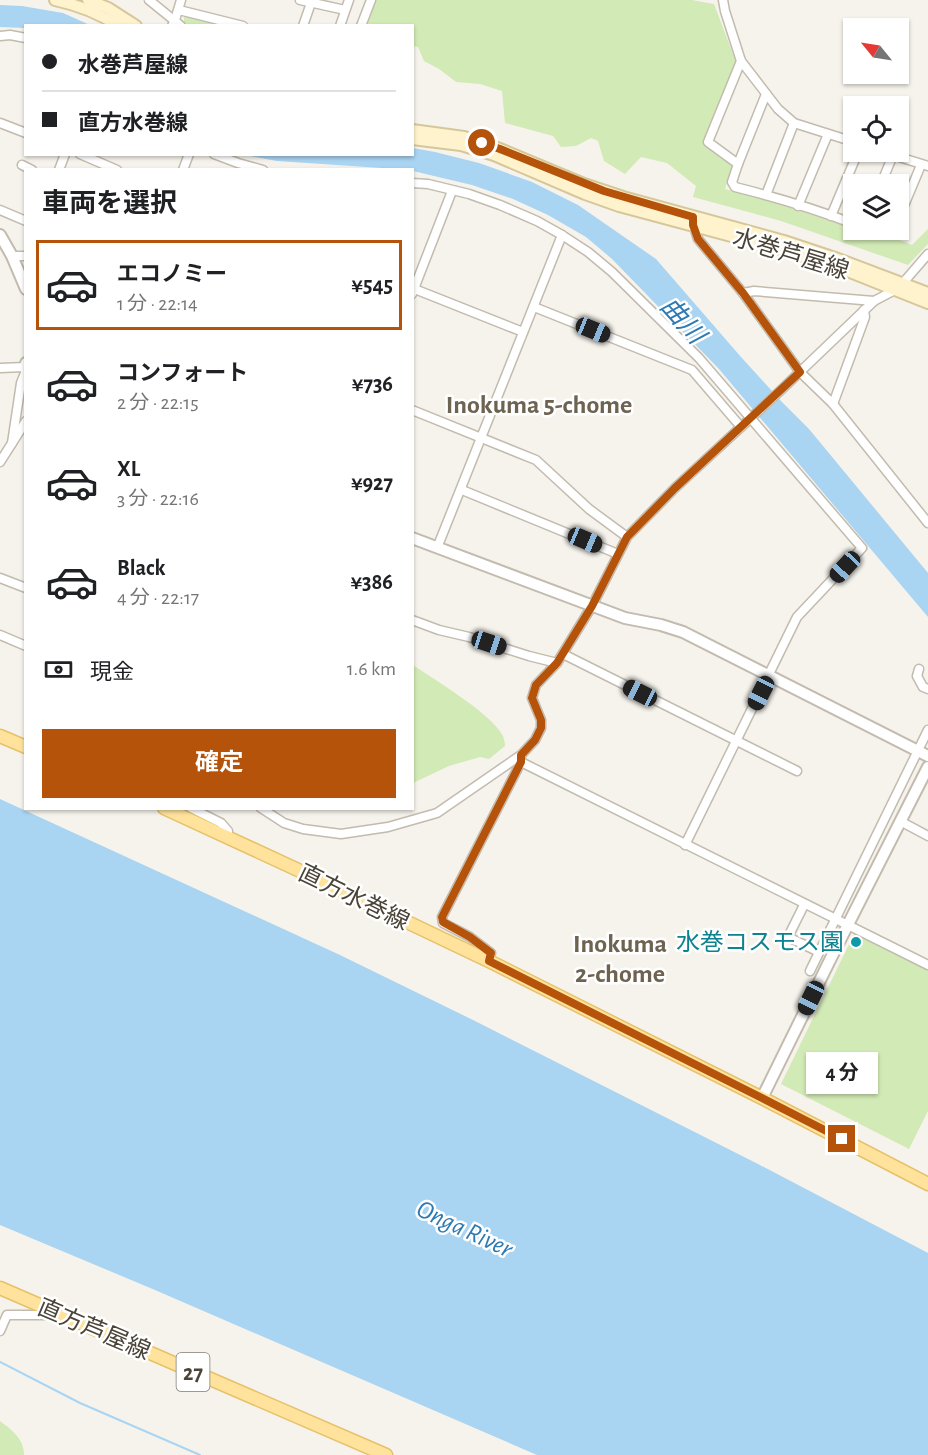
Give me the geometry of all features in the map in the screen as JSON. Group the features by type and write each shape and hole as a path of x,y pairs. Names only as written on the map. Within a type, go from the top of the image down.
{"main road":[{"path":"55,0 104,16 116,24"},
{"path":"88,0 108,8 133,24"},
{"name":"水巻芦屋線","path":"414,130 464,137 604,191 693,221 899,287 928,293"},
{"name":"水巻芦屋線","path":"414,139 461,145 494,155 619,206 693,221"},
{"name":"水巻芦屋線","path":"899,287 928,303"},
{"path":"0,736 24,746"},
{"name":"直方水巻線","path":"168,810 489,961 928,1184"},
{"name":"直方芦屋線","path":"0,1288 386,1455"}],"street":[{"path":"149,0 176,24 181,0"},
{"path":"300,0 345,10"},
{"path":"341,24 349,0"},
{"path":"362,24 371,0"},
{"path":"723,0 741,62 778,109 794,123 843,139"},
{"path":"304,24 312,1"},
{"path":"179,10 235,24"},
{"path":"0,36 24,38"},
{"path":"738,164 708,142 741,62"},
{"path":"766,94 738,164 732,182 735,187 843,220"},
{"path":"0,123 24,132"},
{"path":"766,195 794,123"},
{"path":"798,206 828,134"},
{"path":"85,156 112,168"},
{"path":"219,156 256,168"},
{"path":"909,160 924,165 909,197"},
{"path":"831,216 854,162"},
{"path":"22,165 28,168"},
{"path":"414,183 428,184 470,194 500,205 537,221 588,252 612,272 699,358 862,548 798,617 685,845"},
{"path":"414,287 452,191"},
{"path":"0,210 24,220"},
{"path":"693,221 698,239 743,293 800,372 833,404 928,524"},
{"path":"0,235 24,285"},
{"path":"437,548 562,235"},
{"path":"6,250 24,255"},
{"path":"489,961 491,953 470,937 443,922 442,917 521,759 541,728 541,720 532,698 536,685 563,654 592,606 627,537 675,488 864,310 874,301 899,287 928,254"},
{"path":"414,290 523,332"},
{"path":"743,293 754,291 874,301"},
{"path":"534,307 692,370 741,427"},
{"path":"833,404 865,317 864,310"},
{"path":"0,368 24,365"},
{"path":"12,443 16,410 24,376"},
{"path":"16,410 24,413"},
{"path":"414,411 536,460 589,509 627,537"},
{"path":"0,462 24,424"},
{"path":"462,490 618,554"},
{"path":"414,539 625,618 683,632 928,756"},
{"path":"0,578 24,587"},
{"path":"414,621 557,663"},
{"path":"0,635 24,645"},
{"path":"563,654 797,771"},
{"path":"919,669 917,676 923,687 928,689"},
{"path":"810,971 928,730"},
{"path":"264,810 284,823 303,829 341,834 388,827 437,813 521,759"},
{"path":"521,759 685,845 928,965"},
{"path":"762,1098 928,767"},
{"path":"194,810 221,823 228,831 228,837"},
{"path":"900,821 928,836"},
{"path":"804,904 788,937 819,952"},
{"path":"0,1331 7,1316 60,1314"}],"green space":[{"path":"376,0 692,0 714,4 736,62 703,143 732,165 725,189 800,210 843,225 843,240 899,240 912,245 928,229 928,244 908,265 781,221 693,197 696,186 667,163 641,157 625,174 604,161 598,141 591,138 576,146 561,147 553,136 505,123 502,91 480,84 456,82 424,61 418,47 414,46 414,24 368,24"},
{"path":"189,16 223,24 187,24 184,17"},
{"path":"414,666 462,698 497,727 503,736 505,746 489,759 480,757 449,766 414,783"},
{"path":"855,932 928,969 928,1111 909,1149 781,1084"},
{"path":"0,1421 20,1440 24,1455 0,1455"}],"water":[{"path":"0,5 63,13 88,24 24,24 24,28 0,27"},
{"name":"曲川","path":"414,148 479,163 532,182 578,205 656,259 741,357 809,429 928,573 928,617 719,369 612,259 586,237 548,215 513,199 472,185 414,171 414,168 277,161 250,156 414,156"},
{"name":"Onga River","path":"0,799 340,955 475,1021 928,1253 928,1455 537,1455 0,1225"}],"waterway":[{"path":"0,1362 80,1403 200,1455"}],"place":[{"name":"水巻コスモス園","path":"856,942"}],"district":[{"name":"Inokuma 5-chome","path":"539,404"},
{"name":"Inokuma 2-chome","path":"620,958"}],"route":[{"path":"482,143 584,184 693,217 698,239 743,293 800,372 675,488 627,537 592,606 557,663 536,685 532,698 541,720 541,728 535,740 521,755 521,762 442,917 443,922 470,937 491,953 489,961 842,1139"}]}
